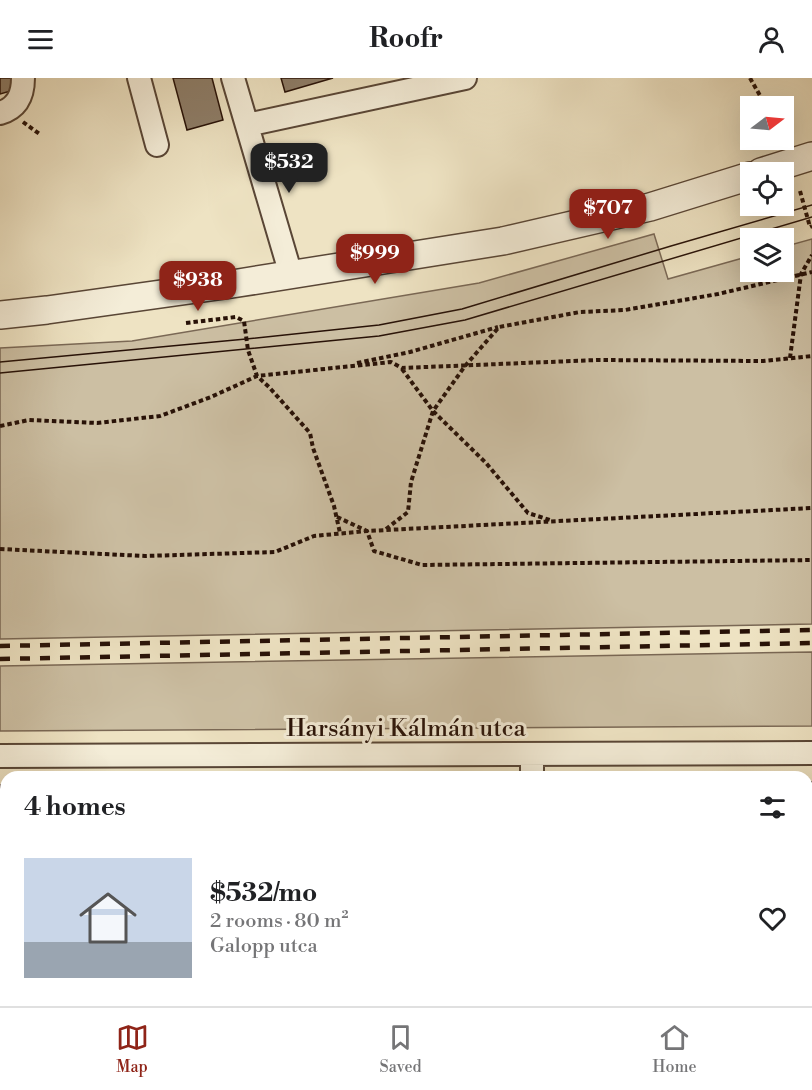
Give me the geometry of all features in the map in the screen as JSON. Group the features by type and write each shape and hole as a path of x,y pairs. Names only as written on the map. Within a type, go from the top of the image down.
{"street":[{"path":"0,113 8,111 18,102 23,89 23,78"},
{"path":"139,78 157,145"},
{"path":"233,78 291,275"},
{"path":"247,125 465,78"},
{"path":"793,162 812,156"},
{"path":"0,315 198,289 503,241 650,207 740,179"},
{"name":"Harsányi Kálmán utca","path":"0,756 812,753"},
{"path":"532,754 532,771"}],"path":[{"path":"750,78 760,96"},
{"path":"800,191 810,227 812,226"},
{"path":"790,358 801,274 812,255"},
{"path":"333,369 410,352 499,327 580,312 625,310 718,294 812,272"},
{"path":"186,323 236,317 244,321 248,350 257,376 310,433 313,448 334,506 340,533"},
{"path":"385,530 408,512 411,482 433,411 465,366 499,327"},
{"path":"402,368 597,360 763,361 812,356"},
{"path":"0,426 29,420 97,423 160,416 211,397 257,376 391,362 402,368 433,411 486,464 528,513 554,522"},
{"path":"0,549 145,556 275,552 314,536 340,533 812,508"},
{"path":"337,517 367,531 374,551 422,565 812,560"}],"shaded area":[{"path":"654,234 668,279 740,259 740,282 794,282 794,244 812,239 812,624 0,639 0,348 132,341 479,283"},
{"path":"812,652 812,726 0,731 0,666"}],"building":[{"path":"0,78 18,78 21,88 0,94"},
{"path":"173,78 212,78 223,120 187,130"},
{"path":"281,78 333,78 285,92"}],"tram line":[{"path":"0,362 379,325 462,309 812,205"},
{"path":"0,373 379,336 465,320 812,217"}],"railway":[{"path":"0,646 812,630"},
{"path":"0,659 812,643"}]}
